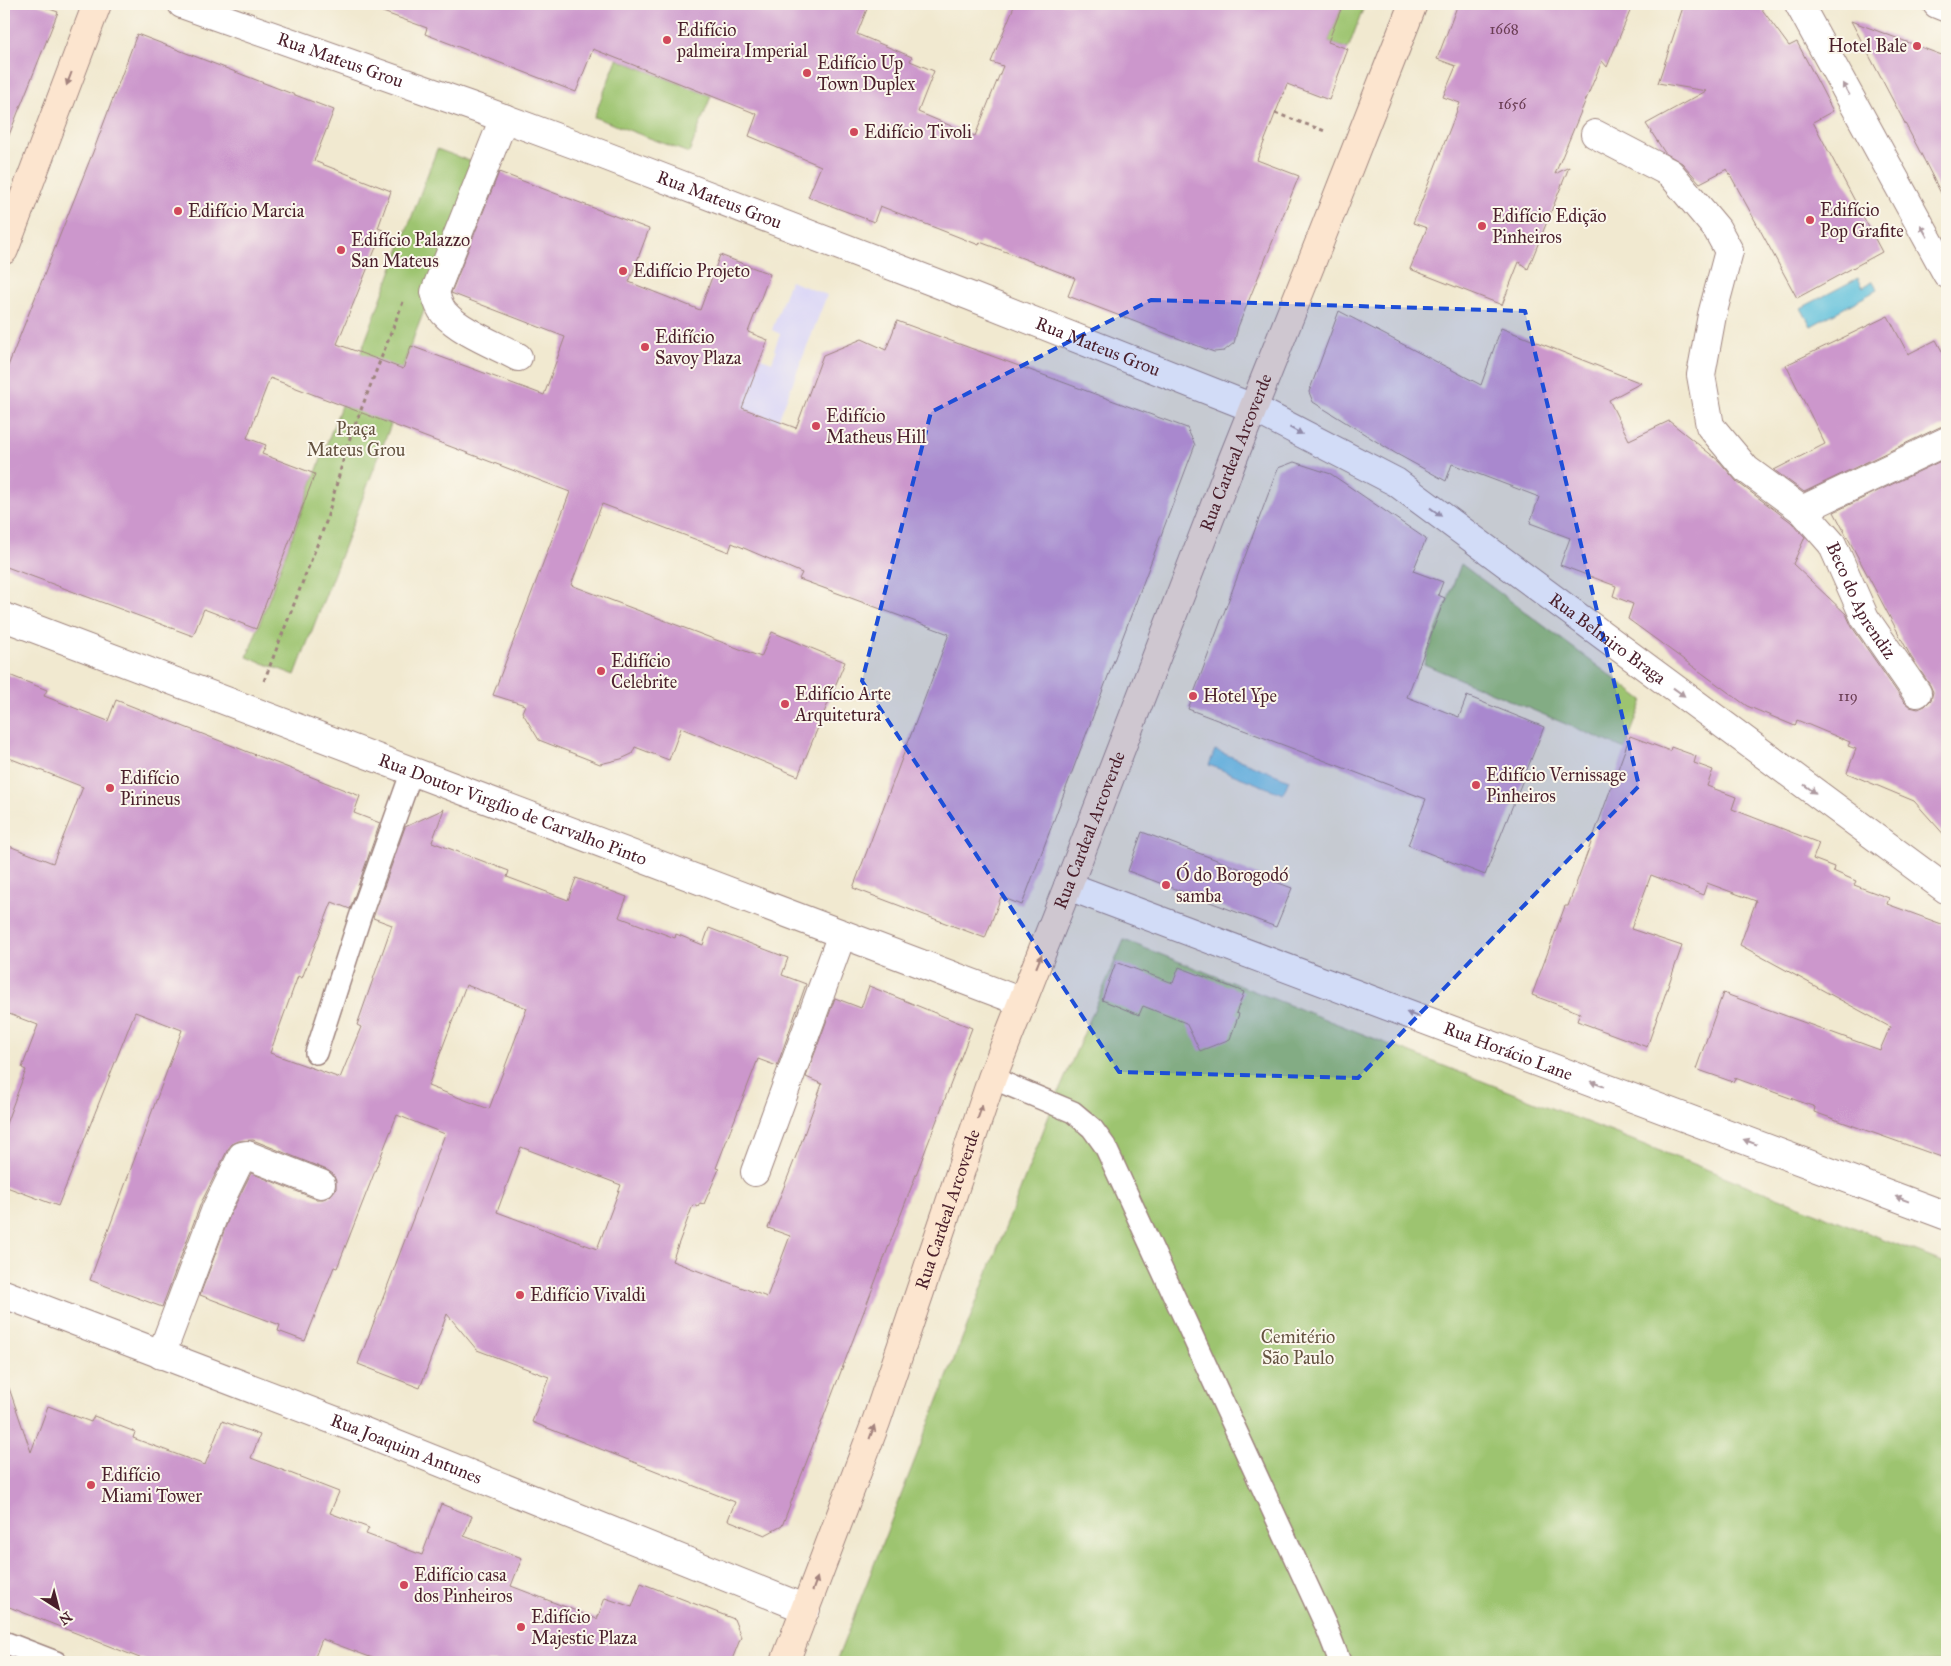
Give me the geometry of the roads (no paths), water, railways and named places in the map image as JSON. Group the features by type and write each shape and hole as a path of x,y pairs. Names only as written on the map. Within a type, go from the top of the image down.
{"main road":[{"path":"4,250 97,4"},
{"name":"Rua Cardeal Arcoverde","path":"785,1662 876,1422 992,1078 1253,408 1413,4"}],"street":[{"name":"Rua Mateus Grou","path":"182,4 504,118 970,296 1253,408"},
{"path":"1799,4 1947,274"},
{"path":"1937,4 1947,8"},
{"path":"504,118 435,292 445,314 462,327 518,357"},
{"name":"Beco do Aprendiz","path":"1595,134 1670,172 1717,228 1729,251 1712,315 1701,375 1710,426 1746,469 1802,510 1832,544 1865,618 1917,693"},
{"name":"Rua Belmiro Braga","path":"1253,408 1396,482 1947,890"},
{"path":"1802,510 1947,441"},
{"name":"Rua Doutor Virgílio de Carvalho Pinto","path":"4,618 1022,1002"},
{"name":"Rua Horácio Lane","path":"1068,886 1947,1216"},
{"path":"755,1172 842,934"},
{"path":"161,1355 216,1209 242,1156 247,1155 320,1184"},
{"name":"Rua Joaquim Antunes","path":"4,1294 365,1432 806,1609"}],"lane":[{"path":"316,1053 360,917 412,771"},
{"path":"992,1078 1072,1112 1092,1128 1105,1146 1326,1626 1340,1662"},
{"path":"4,1642 56,1662"}],"water":[{"path":"1858,278 1863,287 1873,281 1877,290 1811,326 1801,308"},
{"path":"1215,750 1289,780 1283,794 1209,765"}],"place":[{"name":"Edifício palmeira Imperial","path":"667,40"},
{"name":"Hotel Bale","path":"1917,46"},
{"name":"Edifício Up Town Duplex","path":"807,73"},
{"name":"Edifício Tivoli","path":"854,132"},
{"name":"Edifício Marcia","path":"178,211"},
{"name":"Edifício Pop Grafite","path":"1810,220"},
{"name":"Edifício Edição Pinheiros","path":"1482,226"},
{"name":"Edifício Palazzo San Mateus","path":"341,250"},
{"name":"Edifício Projeto","path":"623,271"},
{"name":"Edifício Savoy Plaza","path":"645,347"},
{"name":"Edifício Matheus Hill","path":"816,426"},
{"name":"Edifício Celebrite","path":"601,671"},
{"name":"Hotel Ype","path":"1193,696"},
{"name":"Edifício Arte Arquitetura","path":"785,704"},
{"name":"Edifício Vernissage Pinheiros","path":"1476,785"},
{"name":"Edifício Pirineus","path":"110,788"},
{"name":"Ó do Borogodó samba","path":"1166,885"},
{"name":"Edifício Vivaldi","path":"520,1295"},
{"name":"Edifício Miami Tower","path":"91,1485"},
{"name":"Edifício casa dos Pinheiros","path":"404,1585"},
{"name":"Edifício Majestic Plaza","path":"521,1627"}],"park label":[{"name":"Praça Mateus Grou","path":"356,439"},
{"name":"Cemitério São Paulo","path":"1298,1347"}]}
